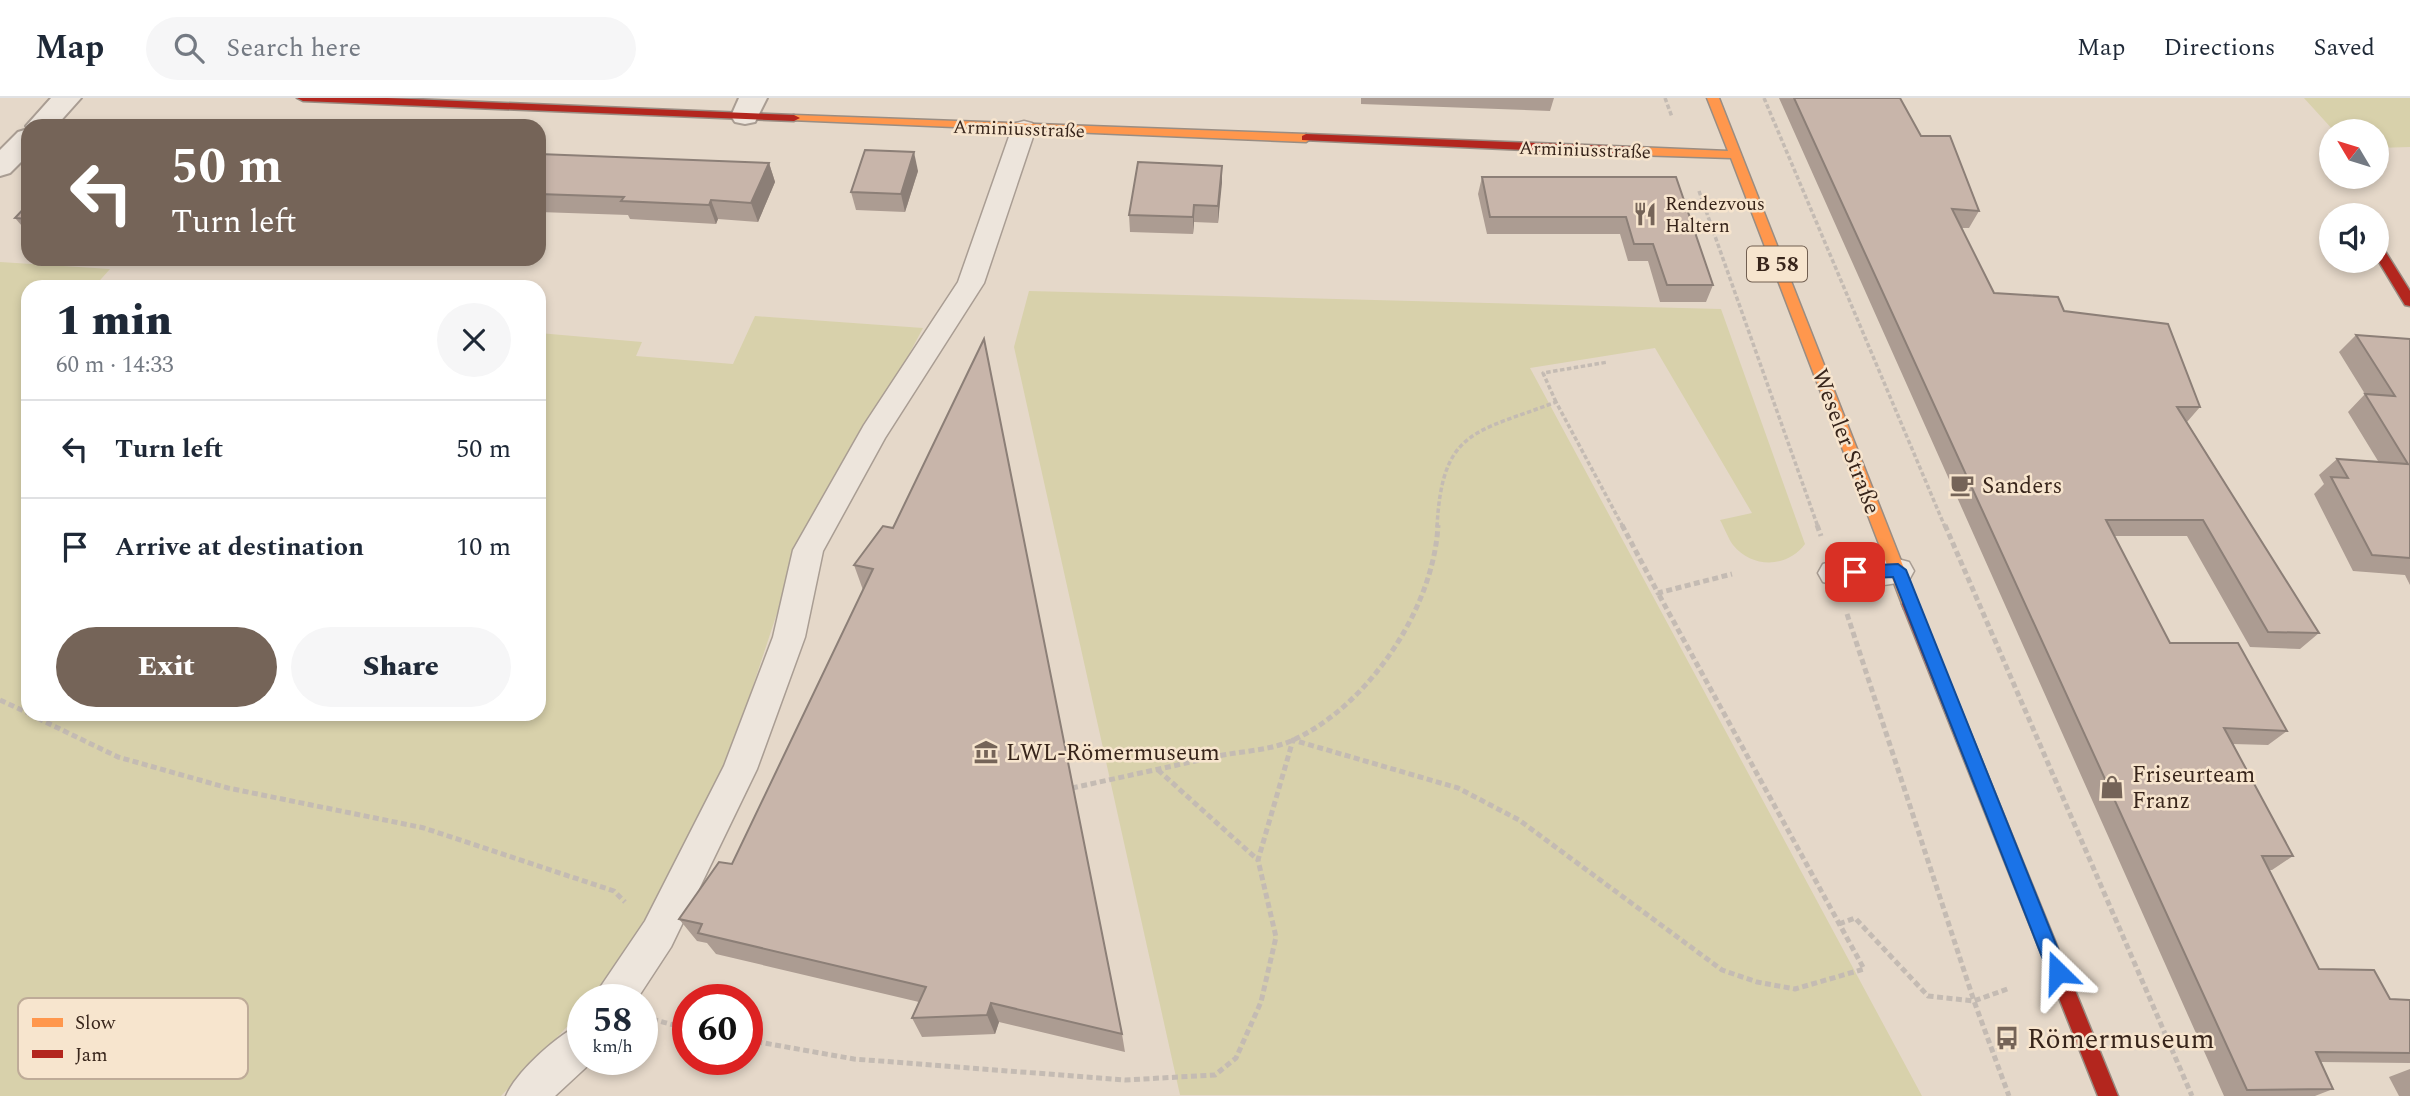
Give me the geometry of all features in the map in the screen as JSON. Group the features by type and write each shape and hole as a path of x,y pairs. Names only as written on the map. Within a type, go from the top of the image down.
{"street":[{"path":"47,119 67,98"},
{"name":"Arminiusstraße","path":"303,98 749,107 1024,128 1734,155"},
{"name":"Weseler Straße","path":"1713,98 2108,1096"},
{"path":"0,167 21,145"},
{"path":"2389,267 2410,302"}],"lane":[{"path":"625,984 658,934 740,769 789,637 808,550 874,432 971,282 1024,128"},
{"path":"1834,573 1898,570"},
{"path":"526,1096 567,1058"}],"path":[{"path":"1764,98 1988,628 2192,1096"},
{"path":"1293,740 1458,788 1519,820 1722,970 1757,982 1796,989 1864,969 1658,593 1543,373 1608,362"},
{"path":"1072,788 1293,740 1337,708 1380,667 1408,631 1427,591 1436,548 1444,468 1456,450 1474,434 1556,402"},
{"path":"1658,593 1732,574"},
{"path":"0,700 21,710"},
{"path":"43,721 118,757 228,788 424,828 614,891 658,934"},
{"path":"763,1043 855,1059 1125,1080 1215,1075 1236,1058 1261,1002 1276,937 1258,860 1293,740"},
{"path":"1158,769 1258,860"},
{"path":"1839,924 1855,918 1928,996 1974,1000 2058,972"}],"shaded area":[{"path":"2304,98 2410,98 2410,147 2389,148 2389,119 2323,119"},
{"path":"0,262 21,263 21,266 110,269 100,280 21,280 21,721 546,721 546,334 642,342 636,356 733,364 755,316 923,328 802,537 729,759 642,928 607,984 567,984 567,1027 501,1096 0,1096"},
{"path":"1029,291 1721,309 1805,544 1798,552 1780,561 1760,562 1741,553 1731,542 1720,520 1752,513 1655,348 1530,368 1922,1096 1180,1095 1014,347"}],"building":[{"path":"1794,98 1900,98 1921,136 1950,136 1979,211 1952,209 1994,293 2058,297 2064,311 2168,324 2200,407 2177,407 2319,633 2268,632 2203,520 2106,520 2170,643 2238,643 2287,731 2224,728 2293,856 2262,856 2319,969 2374,970 2390,999 2410,1000 2410,1053 2316,1052 2333,1089 2247,1090"},
{"path":"865,150 914,152 901,194 851,192"},
{"path":"546,154 769,163 751,203 711,200 709,205 621,201 624,197 546,194"},
{"path":"1138,162 1222,166 1218,206 1194,205 1193,217 1129,215"},
{"path":"1482,177 1676,177 1713,285 1667,285 1653,244 1634,244 1626,217 1490,217"},
{"path":"2356,335 2410,339 2410,558 2372,555 2331,477 2348,478 2337,459 2408,464 2365,394 2395,396"},
{"path":"984,339 1122,1034 991,1003 987,1015 912,1018 926,987 698,933 702,924 679,919 719,862 732,864 873,569 854,565 883,526 893,528"}],"traffic: slow":[{"path":"1713,98 1910,604"},
{"path":"794,118 1306,138"},
{"path":"1635,151 1734,155"}],"traffic: jam":[{"path":"303,98 794,118"},
{"path":"1306,138 1635,151"},
{"path":"2389,267 2410,302"},
{"path":"1910,604 2108,1096"}],"place":[{"name":"Rendezvous Haltern","path":"1645,214"},
{"name":"Sanders","path":"1962,485"},
{"name":"LWL-Römermuseum","path":"986,752"},
{"name":"Friseurteam Franz","path":"2112,787"},
{"name":"Römermuseum","path":"2007,1038"}],"route":[{"path":"1855,572 1898,570 2058,972"}]}
